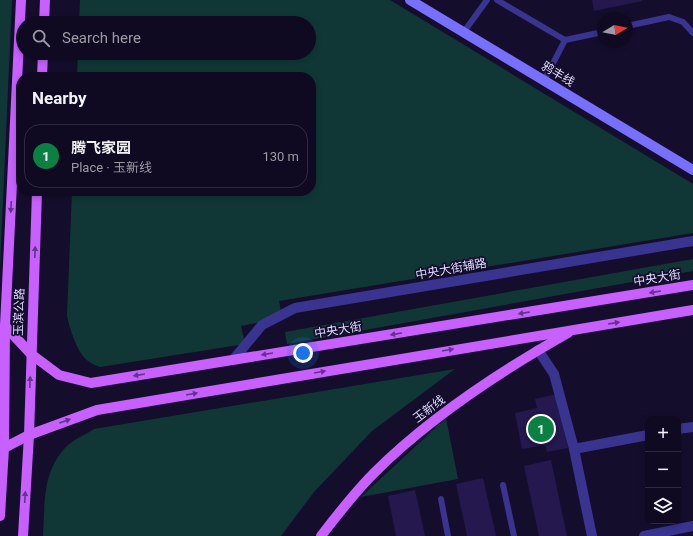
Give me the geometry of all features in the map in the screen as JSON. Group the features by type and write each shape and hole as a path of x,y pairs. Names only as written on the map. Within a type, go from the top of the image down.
{"main road":[{"name":"玉滨公路","path":"21,16 22,0"},
{"path":"44,16 45,0"},
{"name":"鸦丰线","path":"410,0 693,170"},
{"name":"玉滨公路","path":"18,72 19,60"},
{"path":"42,72 43,60"},
{"name":"玉滨公路","path":"0,516 4,448 6,326 16,122"},
{"name":"玉滨公路","path":"23,536 29,435 37,196"},
{"name":"中央大街","path":"6,326 31,354 59,375 91,383 693,285"},
{"path":"4,448 29,435 98,410 693,310"},
{"name":"玉新线","path":"321,536 343,507 373,474 406,444 480,388 538,350 575,329"}],"street":[{"name":"中央大街辅路","path":"233,360 262,325 295,308 693,241"},
{"path":"538,350 554,374 574,449 592,536"},
{"path":"681,429 693,427"},
{"path":"574,449 645,436"},
{"path":"644,536 693,526"}],"lane":[{"path":"463,33 487,0"},
{"path":"497,0 565,40 597,33"},
{"path":"633,25 669,17 683,22 693,33"},
{"path":"544,81 565,40"},
{"path":"503,485 514,536"},
{"path":"441,498 448,536"}],"green space":[{"path":"0,0 12,0 0,267"},
{"path":"80,0 390,0 693,184 693,233 279,301 282,318 241,326 245,344 100,367 88,361 80,352 72,334 67,316 72,196 316,196 316,72 77,72 78,60 316,60 316,16 79,16"},
{"path":"693,259 693,271 287,344 285,332"},
{"path":"455,369 372,431 314,492 281,536 43,536 46,489 52,468 68,445 94,429"},
{"path":"446,418 458,479 361,497"}],"building":[{"path":"592,0 642,0 642,1 594,11"},
{"path":"557,394 568,448 547,452 545,445 522,449 515,413 537,408 535,399"},
{"path":"551,460 567,536 539,536 524,466"},
{"path":"483,478 496,536 467,536 456,484"},
{"path":"415,490 425,536 396,536 388,496"}],"place":[{"name":"腾飞家园","path":"541,429"}]}
